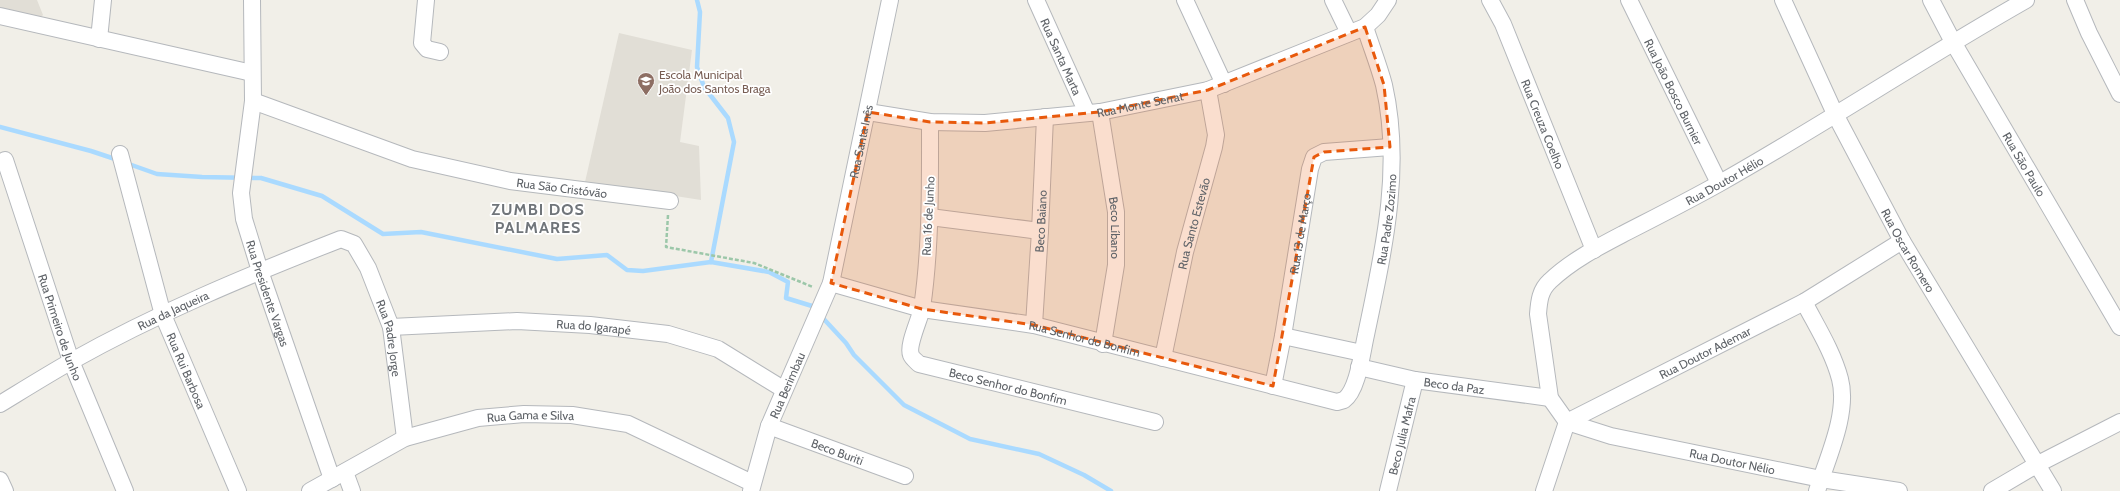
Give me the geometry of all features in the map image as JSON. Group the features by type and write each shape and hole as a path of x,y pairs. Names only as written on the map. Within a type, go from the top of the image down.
{"street":[{"path":"99,39 103,0"},
{"name":"Rua Presidente Vargas","path":"252,0 252,73 254,101 241,193 244,219 260,271 338,475 352,491"},
{"path":"426,0 422,43 427,49 440,52"},
{"name":"Rua Santa Inês","path":"828,288 868,112 890,0"},
{"name":"Rua Santa Marta","path":"1036,0 1094,112"},
{"path":"1185,0 1224,84"},
{"path":"1333,0 1349,33"},
{"name":"Rua Monte Serrat","path":"868,112 930,122 985,123 1094,112 1208,90 1366,27 1378,15 1388,0"},
{"name":"Rua Creuza Coelho","path":"1490,0 1503,24 1594,250"},
{"name":"Rua João Bosco Burnier","path":"1629,0 1719,183"},
{"name":"Rua Oscar Romero","path":"1783,0 1836,116 1902,241 2053,491"},
{"name":"Rua São Paulo","path":"1931,0 1953,42 2120,327"},
{"name":"Rua Doutor Hélio","path":"1567,422 1550,398 1538,314 1539,300 1544,288 1550,281 1594,250 1719,183 1836,116 1953,42 2026,0"},
{"path":"2075,0 2089,33 2120,94"},
{"path":"0,16 252,73"},
{"name":"Rua Padre Zozimo","path":"1337,402 1346,398 1360,360 1389,219 1390,147 1388,114 1384,85 1366,27"},
{"name":"Rua Santo Estevão","path":"1163,358 1185,252 1214,147 1216,135 1208,90"},
{"name":"Rua São Cristóvão","path":"254,101 412,159 510,181 670,201"},
{"name":"Beco Líbano","path":"1094,112 1116,212 1116,265 1103,344"},
{"name":"Beco Baiano","path":"1034,325 1040,230 1044,117"},
{"name":"Rua 16 de Junho","path":"922,309 930,217 930,122"},
{"name":"Rua 13 de Março","path":"1273,386 1283,336 1310,169 1314,157 1324,152 1390,147"},
{"name":"Rua Rui Barbosa","path":"120,154 163,315 238,491"},
{"name":"Rua Primeiro de Junho","path":"5,160 71,361 125,491"},
{"path":"930,217 1040,230"},
{"name":"Rua da Jaqueira","path":"0,404 71,361 163,315 260,271 341,239 354,244"},
{"name":"Rua Doutor Ademar","path":"1567,422 1804,302 1902,241"},
{"name":"Rua Padre Jorge","path":"354,244 368,268 391,328 405,438"},
{"name":"Rua Senhor do Bonfim","path":"828,288 922,309 1034,325 1103,344 1337,402"},
{"name":"Rua Berimbau","path":"752,487 769,426 783,389 828,288"},
{"path":"1804,302 1829,349 1840,380 1841,402 1838,429 1830,458 1819,485"},
{"name":"Beco Senhor do Bonfim","path":"922,309 910,347 910,354 919,364 1155,422"},
{"name":"Rua do Igarapé","path":"391,328 517,322 590,325 668,334 718,349 783,389"},
{"name":"Beco da Paz","path":"1283,336 1360,360 1414,380 1550,398"},
{"name":"Beco Julia Mafra","path":"1388,491 1414,380"},
{"name":"Rua Gama e Silva","path":"310,491 405,438 478,418 524,414 572,415 628,424 752,487"},
{"path":"1544,491 1567,422"},
{"name":"Rua Doutor Nélio","path":"1567,422 1611,436 1819,485 1899,491"},
{"path":"1992,491 2038,464 2120,422"},
{"name":"Beco Buriti","path":"769,426 905,476"},
{"path":"0,480 5,491"}],"path":[{"path":"670,201 666,247 754,264 828,288"}],"highlighted area":[{"path":"1365,27 1384,85 1390,147 1324,152 1314,157 1273,386 1034,325 922,309 831,283 868,112 930,122 985,123 1100,112 1208,90"}],"shaded area":[{"path":"0,0 37,0 43,15 38,20 0,12"},
{"name":"Escola Municipal João dos Santos Braga","path":"619,33 692,50 680,142 699,146 701,200 585,182"}],"waterway":[{"path":"697,0 700,12 697,67 704,87 728,118 734,142 711,262"},
{"path":"0,127 91,151 118,160"},
{"path":"126,163 157,174 202,177 261,178 322,196 383,234 421,232 557,259 607,255 627,270 643,271 711,262 769,272 788,282 786,298 812,306 816,310"},
{"path":"821,316 846,343 854,355 904,405 970,439 1039,454 1084,475 1111,491"}],"place":[{"name":"Escola Municipal João dos Santos Braga","path":"646,96"}],"district":[{"name":"ZUMBI DOS PALMARES","path":"538,218"}]}
